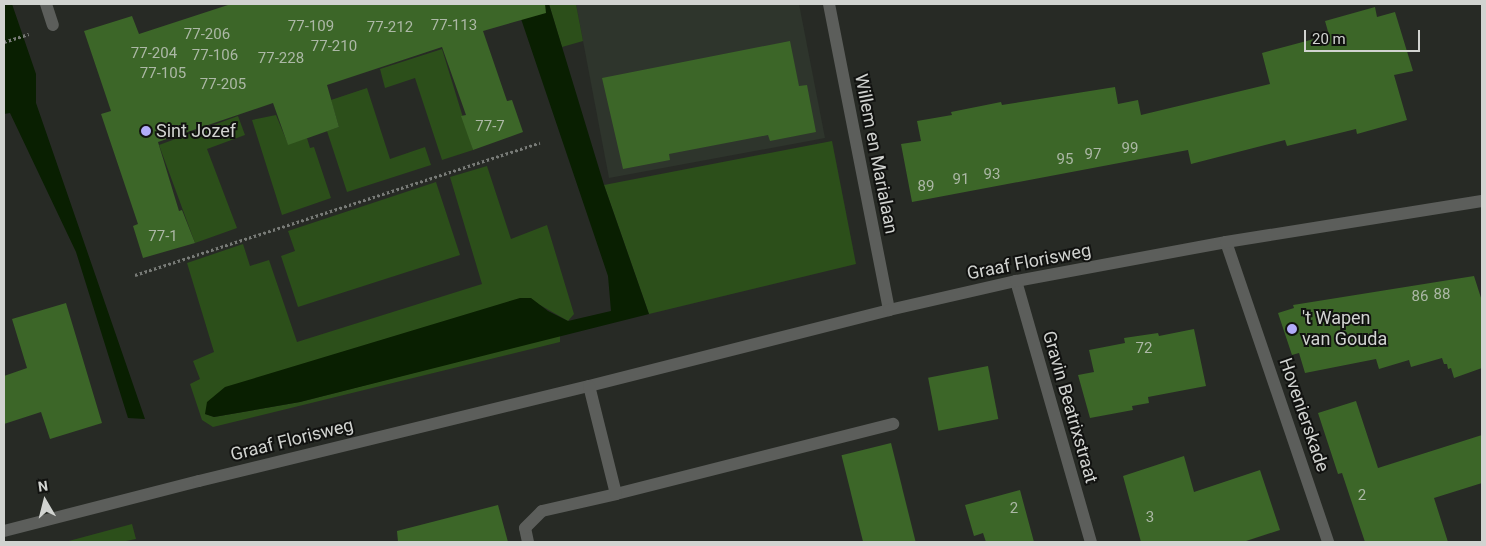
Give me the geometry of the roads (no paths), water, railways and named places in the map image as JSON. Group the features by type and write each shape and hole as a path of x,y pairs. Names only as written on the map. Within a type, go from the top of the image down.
{"street":[{"path":"46,4 53,26"},
{"name":"Willem en Marialaan","path":"829,4 889,310"},
{"name":"Graaf Florisweg","path":"4,531 199,480 589,386 889,310 1016,281 1226,242 1482,201"},
{"name":"Hovenierskade","path":"1226,242 1328,542"},
{"name":"Gravin Beatrixstraat","path":"1016,281 1091,542"},
{"path":"589,386 616,494"},
{"path":"528,542 525,528 542,511 893,424"}],"place":[{"name":"Sint Jozef","path":"146,131"},
{"name":"'t Wapen van Gouda","path":"1292,329"}]}
